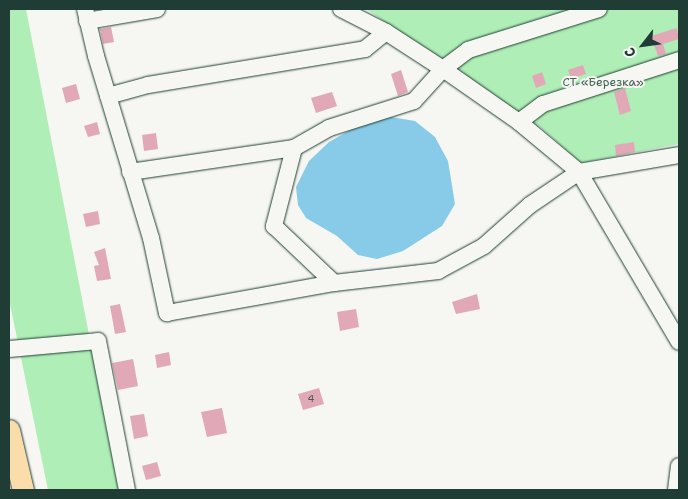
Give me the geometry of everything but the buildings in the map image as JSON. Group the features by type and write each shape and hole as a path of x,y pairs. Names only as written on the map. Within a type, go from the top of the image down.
{"main road":[{"path":"9,430 23,490"}],"street":[{"path":"157,9 86,15 130,172 151,238 167,313 334,283 438,271 484,246 530,205 579,172 679,155"},
{"path":"341,9 386,32 443,69 519,122 579,172 679,342"},
{"path":"130,172 294,148 329,128 414,101 443,69 468,50 599,9"},
{"path":"108,96 148,85 365,49 386,32"},
{"path":"519,122 543,104 679,60"},
{"path":"294,148 274,226 334,283"},
{"path":"9,349 98,341 127,490"},
{"path":"676,490 679,466"}],"green space":[{"path":"9,9 26,9 119,490 48,490 9,299"},
{"name":"СТ «Березка»","path":"366,9 679,9 679,144 581,163 540,127"}],"water":[{"path":"391,117 415,121 435,137 448,161 455,204 442,226 403,251 377,259 358,255 337,236 306,218 298,205 296,187 309,161 329,142 359,125"}]}
